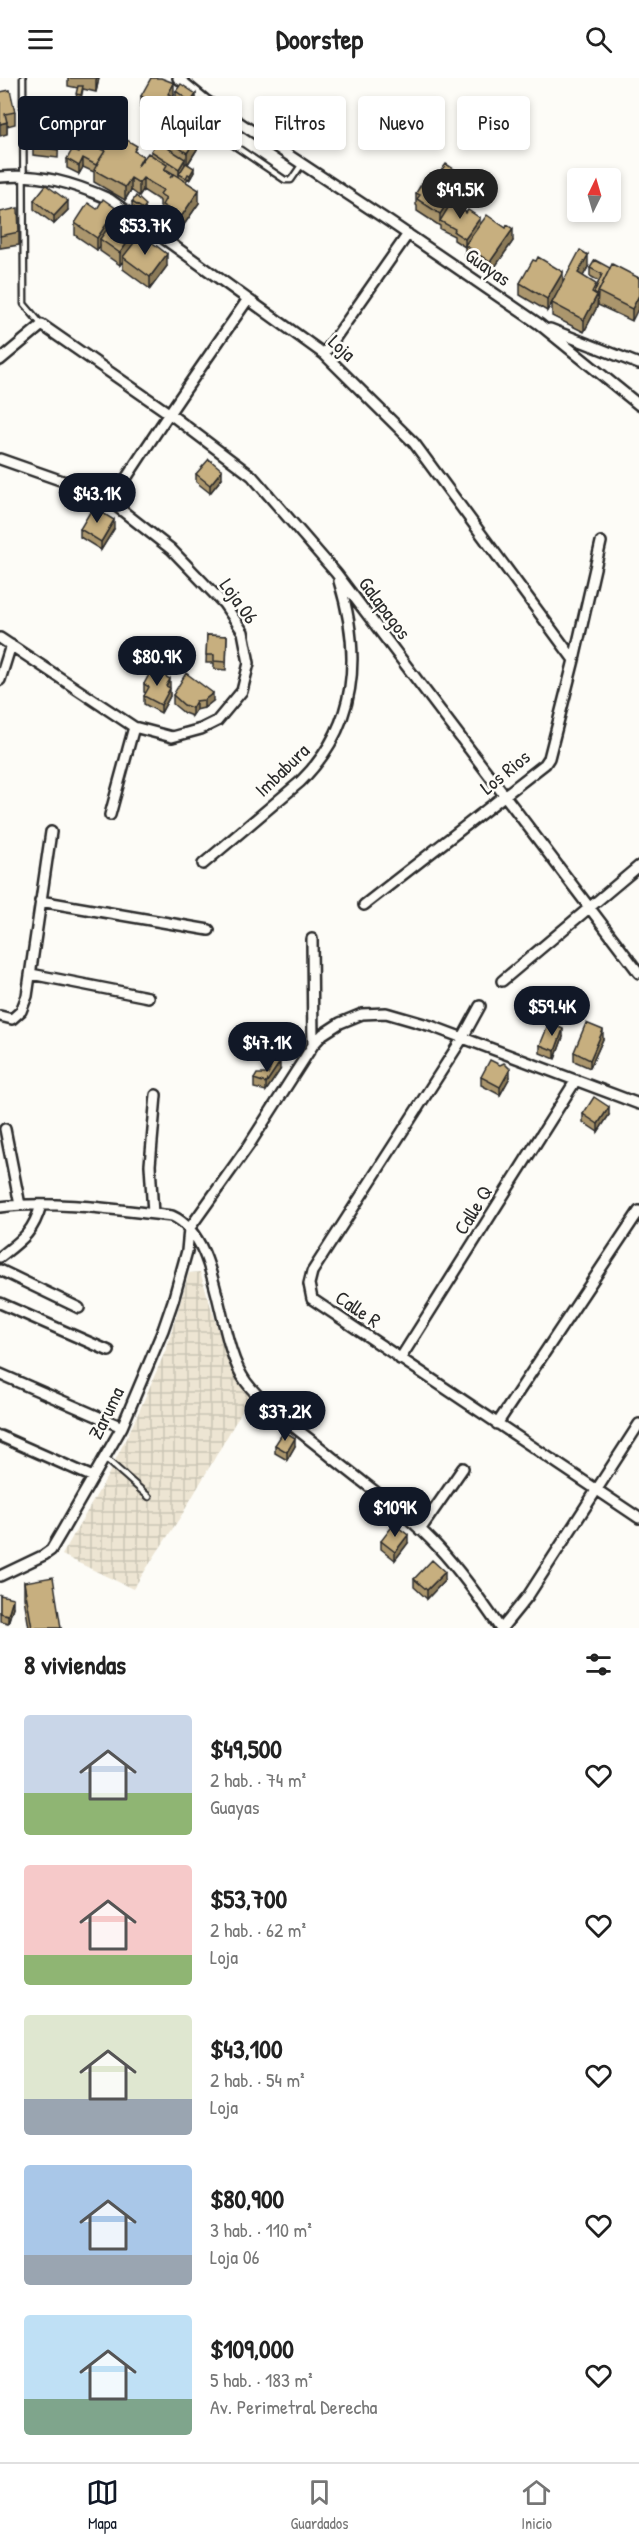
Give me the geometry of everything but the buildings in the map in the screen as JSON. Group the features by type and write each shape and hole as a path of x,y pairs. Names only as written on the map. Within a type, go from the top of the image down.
{"street":[{"name":"Guayas","path":"178,78 201,96"},
{"name":"Guayas","path":"242,124 539,324 639,405"},
{"name":"Loja","path":"0,177 25,175 76,184 109,199 324,354 414,443 574,660"},
{"path":"324,354 408,234"},
{"path":"0,459 77,486 111,502 148,442 170,414 248,299"},
{"name":"Guayas","path":"539,324 639,364"},
{"path":"0,360 42,325"},
{"name":"Galapagos","path":"42,325 246,469 336,573 639,974"},
{"name":"Loja 06","path":"0,638 134,727 172,737 201,729 217,721 242,691 249,663 243,632 224,604 171,549 111,502"},
{"name":"Los Rios","path":"364,905 505,796 545,764 549,758 601,542"},
{"name":"Imbabura","path":"203,864 300,782 312,770 334,738 348,697 352,637 336,573"},
{"path":"0,680 11,645"},
{"path":"110,815 134,727"},
{"path":"0,1016 12,1019 21,1011 27,996 51,832"},
{"path":"502,981 639,866"},
{"path":"40,901 209,930"},
{"path":"312,939 313,1045"},
{"path":"31,974 148,997"},
{"name":"Calle R","path":"480,1006 462,1039 312,1272 309,1284 312,1299 639,1518"},
{"path":"189,1229 249,1145 313,1045 323,1034 340,1023 362,1014 386,1013 431,1026 639,1104"},
{"name":"Calle Q","path":"400,1359 576,1080"},
{"path":"153,1214 150,1165 156,1095"},
{"path":"5,1129 20,1205"},
{"path":"0,1257 22,1241 33,1228 41,1205"},
{"path":"0,1207 41,1205 172,1216 181,1220 189,1229 207,1260 231,1352 246,1381 282,1416 420,1530 456,1568 501,1628 528,1596 639,1424"},
{"path":"498,1424 639,1211"},
{"name":"Zaruma","path":"0,1576 51,1550 122,1426 173,1301 187,1251 189,1229"},
{"path":"0,1270 79,1308"},
{"path":"0,1303 109,1351"},
{"path":"0,1374 122,1426"},
{"path":"0,1436 93,1477"},
{"path":"420,1530 462,1468"}],"lane":[{"path":"23,78 24,304 42,325"},
{"path":"241,150 285,180 291,180 302,164"},
{"path":"104,1457 149,1497"}],"shaded area":[{"path":"200,1272 227,1358 250,1397 183,1513 133,1589 62,1555 108,1475 137,1416 167,1347 189,1273"}]}
